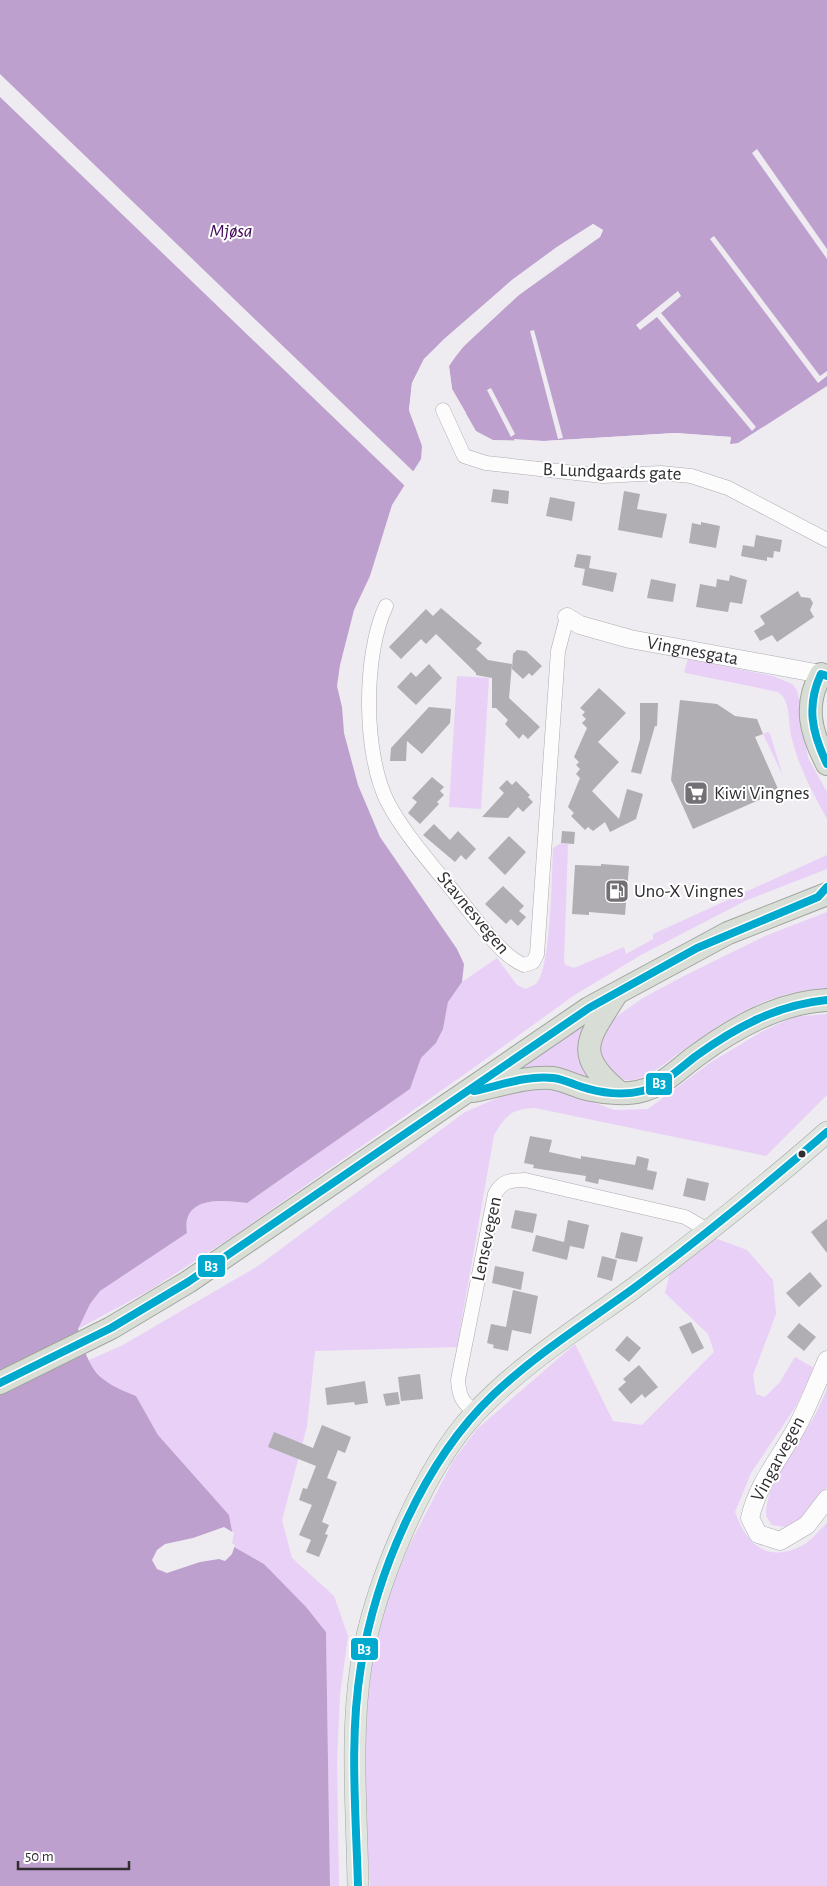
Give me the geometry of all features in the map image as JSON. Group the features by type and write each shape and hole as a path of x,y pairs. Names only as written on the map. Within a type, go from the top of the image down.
{"highway":[{"path":"825,670 812,689 810,718 827,764"},
{"path":"818,742 827,720"},
{"path":"0,1383 111,1328 224,1259 558,1027 618,991 728,933 824,892"},
{"path":"618,991 592,1034 589,1053 594,1069 600,1077 619,1092"},
{"path":"462,1094 511,1082 540,1078 568,1082 592,1090 641,1091 656,1086 722,1039 766,1015 800,1003 827,1000"}],"main road":[{"path":"358,1886 356,1719 360,1667 366,1634 386,1572 437,1465 456,1436 476,1412 520,1373 709,1230 827,1132"}],"street":[{"name":"B. Lundgaards gate","path":"443,410 464,456 472,459 486,463 586,474 661,473 691,476 728,488 827,542"},
{"name":"Stavnesvegen","path":"386,606 380,620 369,670 371,727 379,783 403,826 478,922 514,961 524,965 533,962 537,954 558,651 567,617"},
{"name":"Vingnesgata","path":"567,617 580,625 630,639 825,670"},
{"name":"Lensevegen","path":"476,1412 463,1403 459,1394 458,1380 495,1194 505,1182 525,1180 685,1217 709,1230"},
{"name":"Vingarvegen","path":"827,1360 798,1424 754,1498 750,1518 758,1534 780,1541 806,1525 827,1499"}],"shaded area":[{"path":"688,659 773,676 792,684 797,690 808,758 827,792 827,819 797,757 791,735 787,705 782,696 778,692 686,673 684,672"},
{"path":"457,676 489,678 481,809 449,807"},
{"path":"768,732 770,734 783,776 763,734"},
{"path":"561,843 568,844 564,962 566,965 574,968 624,947 626,954 653,939 653,934 827,855 827,869 747,900 641,955 573,996 232,1237 150,1290 78,1329 90,1304 100,1291 187,1233 187,1221 191,1212 197,1206 216,1201 247,1203 410,1089 421,1058 436,1043 443,1029 448,1002 462,982 497,958 517,985 526,989 537,983 542,974 548,940 553,848"},
{"path":"827,912 827,988 787,994 750,1008 723,1023 646,1076 628,1080 612,1076 595,1046 613,1019 643,998 682,977 765,936"},
{"path":"827,1014 827,1095 766,1156 535,1108 520,1110 510,1114 502,1122 494,1135 457,1347 315,1351 307,1426 282,1520 292,1558 334,1596 348,1636 340,1695 337,1761 339,1886 330,1886 326,1632 264,1564 229,1544 232,1531 229,1515 158,1435 136,1396 108,1385 87,1361 123,1345 258,1266 465,1112 519,1089 561,1090 614,1110 648,1109 711,1062 763,1031 793,1017"},
{"path":"588,1021 593,1084 510,1073"},
{"path":"715,1238 747,1250 773,1280 776,1314 753,1375 756,1394 765,1397 780,1382 795,1357 814,1368 796,1406 751,1473 735,1512 746,1535 753,1543 761,1549 771,1552 792,1550 805,1544 827,1523 827,1886 370,1886 362,1768 363,1719 378,1621 409,1546 453,1461 477,1429 575,1344 613,1421 642,1425 714,1352 708,1334 665,1293 670,1273"},
{"path":"827,1389 827,1487 804,1516 785,1527 772,1525 766,1516 767,1502 771,1489 814,1417"}],"water":[{"name":"Mjøsa","path":"0,0 827,0 827,386 738,443 730,444 731,437 675,433 544,441 493,440 476,431 452,389 449,366 462,348 498,312 539,279 600,237 603,230 593,224 557,247 512,280 424,359 412,383 409,410 422,446 421,459 392,505 370,576 354,610 340,665 337,686 342,707 344,733 358,785 380,837 457,949 464,964 462,982 448,1002 443,1029 436,1043 421,1058 410,1089 247,1203 216,1201 197,1206 191,1212 187,1221 187,1233 100,1291 90,1304 78,1329 86,1355 96,1372 111,1385 136,1396 158,1435 229,1515 232,1531 229,1544 264,1564 306,1607 326,1632 330,1886 0,1886"}],"pier":[{"path":"0,74 416,474 406,487 0,97"},
{"path":"757,149 827,249 827,259 752,153"},
{"path":"593,224 603,230 600,237 519,295 463,347 455,357 449,366 452,389 466,413 463,415 449,389 447,365 453,355 461,345 518,293 599,236 600,231 593,227 558,249 514,282 446,341 426,361 414,384 411,410 418,428 415,426 409,410 412,383 424,359 444,339 512,280 557,247"},
{"path":"714,236 820,376 827,371 827,376 818,383 710,239"},
{"path":"678,291 681,296 661,313 756,427 752,431 657,317 640,330 636,325"},
{"path":"534,330 563,438 558,439 530,331"},
{"path":"491,388 515,434 511,437 487,390"},
{"path":"675,433 731,437 729,446 728,439 675,436 544,444 515,441 514,439 544,441"},
{"path":"224,1527 234,1533 232,1543 235,1545 232,1554 225,1561 219,1559 200,1562 167,1573 157,1569 152,1560 157,1550 165,1544 193,1538"}],"building":[{"path":"493,489 509,491 508,504 491,502"},
{"path":"624,491 640,494 637,509 667,514 662,538 618,530"},
{"path":"550,497 575,502 572,521 546,516"},
{"path":"701,522 720,526 716,548 689,543 692,523 701,525"},
{"path":"756,535 782,540 780,552 774,551 773,558 767,557 767,561 741,556 743,545 754,547"},
{"path":"577,554 591,556 589,568 617,573 613,592 582,585 585,569 574,567"},
{"path":"730,575 747,580 742,604 730,602 728,612 696,607 700,584 716,587 717,579 729,581"},
{"path":"651,579 676,584 673,602 647,598"},
{"path":"798,591 801,597 810,598 813,603 810,610 814,617 777,642 772,635 760,641 754,631 765,624 760,616"},
{"path":"441,608 482,643 476,649 488,660 512,664 509,698 540,727 528,739 523,734 519,739 505,724 508,720 496,708 492,708 492,678 476,675 436,634 426,644 421,639 401,659 389,647 426,609 433,616"},
{"path":"517,650 526,651 542,666 532,676 529,673 523,679 512,669 513,654"},
{"path":"429,664 442,678 416,705 397,687 411,672 416,677"},
{"path":"599,688 626,713 598,742 619,762 592,791 619,819 627,789 643,794 636,819 610,832 605,822 593,831 588,827 585,830 571,816 574,813 568,807 580,778 576,774 580,769 576,765 579,762 574,757 587,728 582,723 586,719 582,715 585,712 580,708"},
{"path":"680,700 717,704 735,716 757,719 763,734 755,737 779,791 693,829 671,780"},
{"path":"640,703 658,703 657,726 655,726 641,774 631,772 640,739"},
{"path":"429,707 451,709 450,723 422,754 407,741 406,761 390,761 391,748"},
{"path":"432,777 444,787 440,791 444,795 437,802 439,804 420,824 408,813 417,802 412,798"},
{"path":"507,780 512,785 516,781 530,795 528,797 533,802 523,812 518,807 508,818 482,817 504,793 499,788"},
{"path":"434,824 450,840 458,831 476,849 466,860 461,855 455,862 423,835"},
{"path":"562,831 575,832 574,844 561,843"},
{"path":"509,836 526,852 505,875 488,858"},
{"path":"601,864 629,866 625,915 589,912 589,915 572,914 575,865 601,866"},
{"path":"503,886 524,906 519,911 526,917 518,926 511,919 506,924 485,904"},
{"path":"530,1136 552,1140 549,1152 581,1159 581,1156 635,1165 637,1156 649,1159 647,1170 657,1172 653,1190 599,1179 598,1184 585,1181 586,1176 533,1168 534,1165 524,1163"},
{"path":"687,1178 709,1183 705,1201 683,1196"},
{"path":"515,1210 537,1214 533,1233 511,1228"},
{"path":"827,1219 827,1253 811,1232"},
{"path":"568,1220 589,1225 584,1249 570,1246 567,1260 532,1251 536,1235 564,1242"},
{"path":"621,1232 643,1237 637,1262 615,1258"},
{"path":"602,1256 617,1260 612,1281 597,1277"},
{"path":"495,1266 524,1272 521,1290 492,1283"},
{"path":"810,1272 822,1286 799,1307 786,1293"},
{"path":"513,1290 538,1296 531,1334 512,1330 508,1351 493,1348 494,1345 487,1343 491,1324 506,1327"},
{"path":"691,1322 704,1348 692,1354 679,1327"},
{"path":"799,1323 816,1337 804,1351 787,1337"},
{"path":"627,1336 641,1348 629,1362 615,1350"},
{"path":"639,1365 658,1387 645,1398 642,1394 631,1404 618,1389 626,1382 623,1379"},
{"path":"420,1374 423,1399 401,1401 398,1377"},
{"path":"365,1381 368,1403 355,1405 354,1402 327,1405 325,1388"},
{"path":"398,1392 400,1404 386,1406 383,1394"},
{"path":"322,1425 351,1437 345,1453 338,1450 327,1478 337,1482 322,1522 329,1525 325,1534 328,1535 319,1557 306,1552 311,1540 299,1535 312,1505 299,1500 303,1488 307,1489 316,1466 268,1447 274,1432 313,1448"}],"transit line":[{"name":"B3","path":"827,676 821,674 816,686 812,708 815,730 827,764"},
{"name":"B3","path":"0,1383 111,1328 188,1282 589,1008 697,948 818,897 827,887"},
{"name":"B3","path":"474,1091 523,1079 543,1077 560,1079 604,1092 619,1094 642,1091 664,1081 711,1045 758,1019 791,1007 827,1000"},
{"name":"B3","path":"358,1886 354,1776 355,1721 357,1693 368,1630 391,1556 425,1485 445,1452 468,1422 509,1380 544,1352 683,1251 827,1132"}],"place":[{"name":"Kiwi Vingnes","path":"696,793"},
{"name":"Uno-X Vingnes","path":"617,891"}]}
